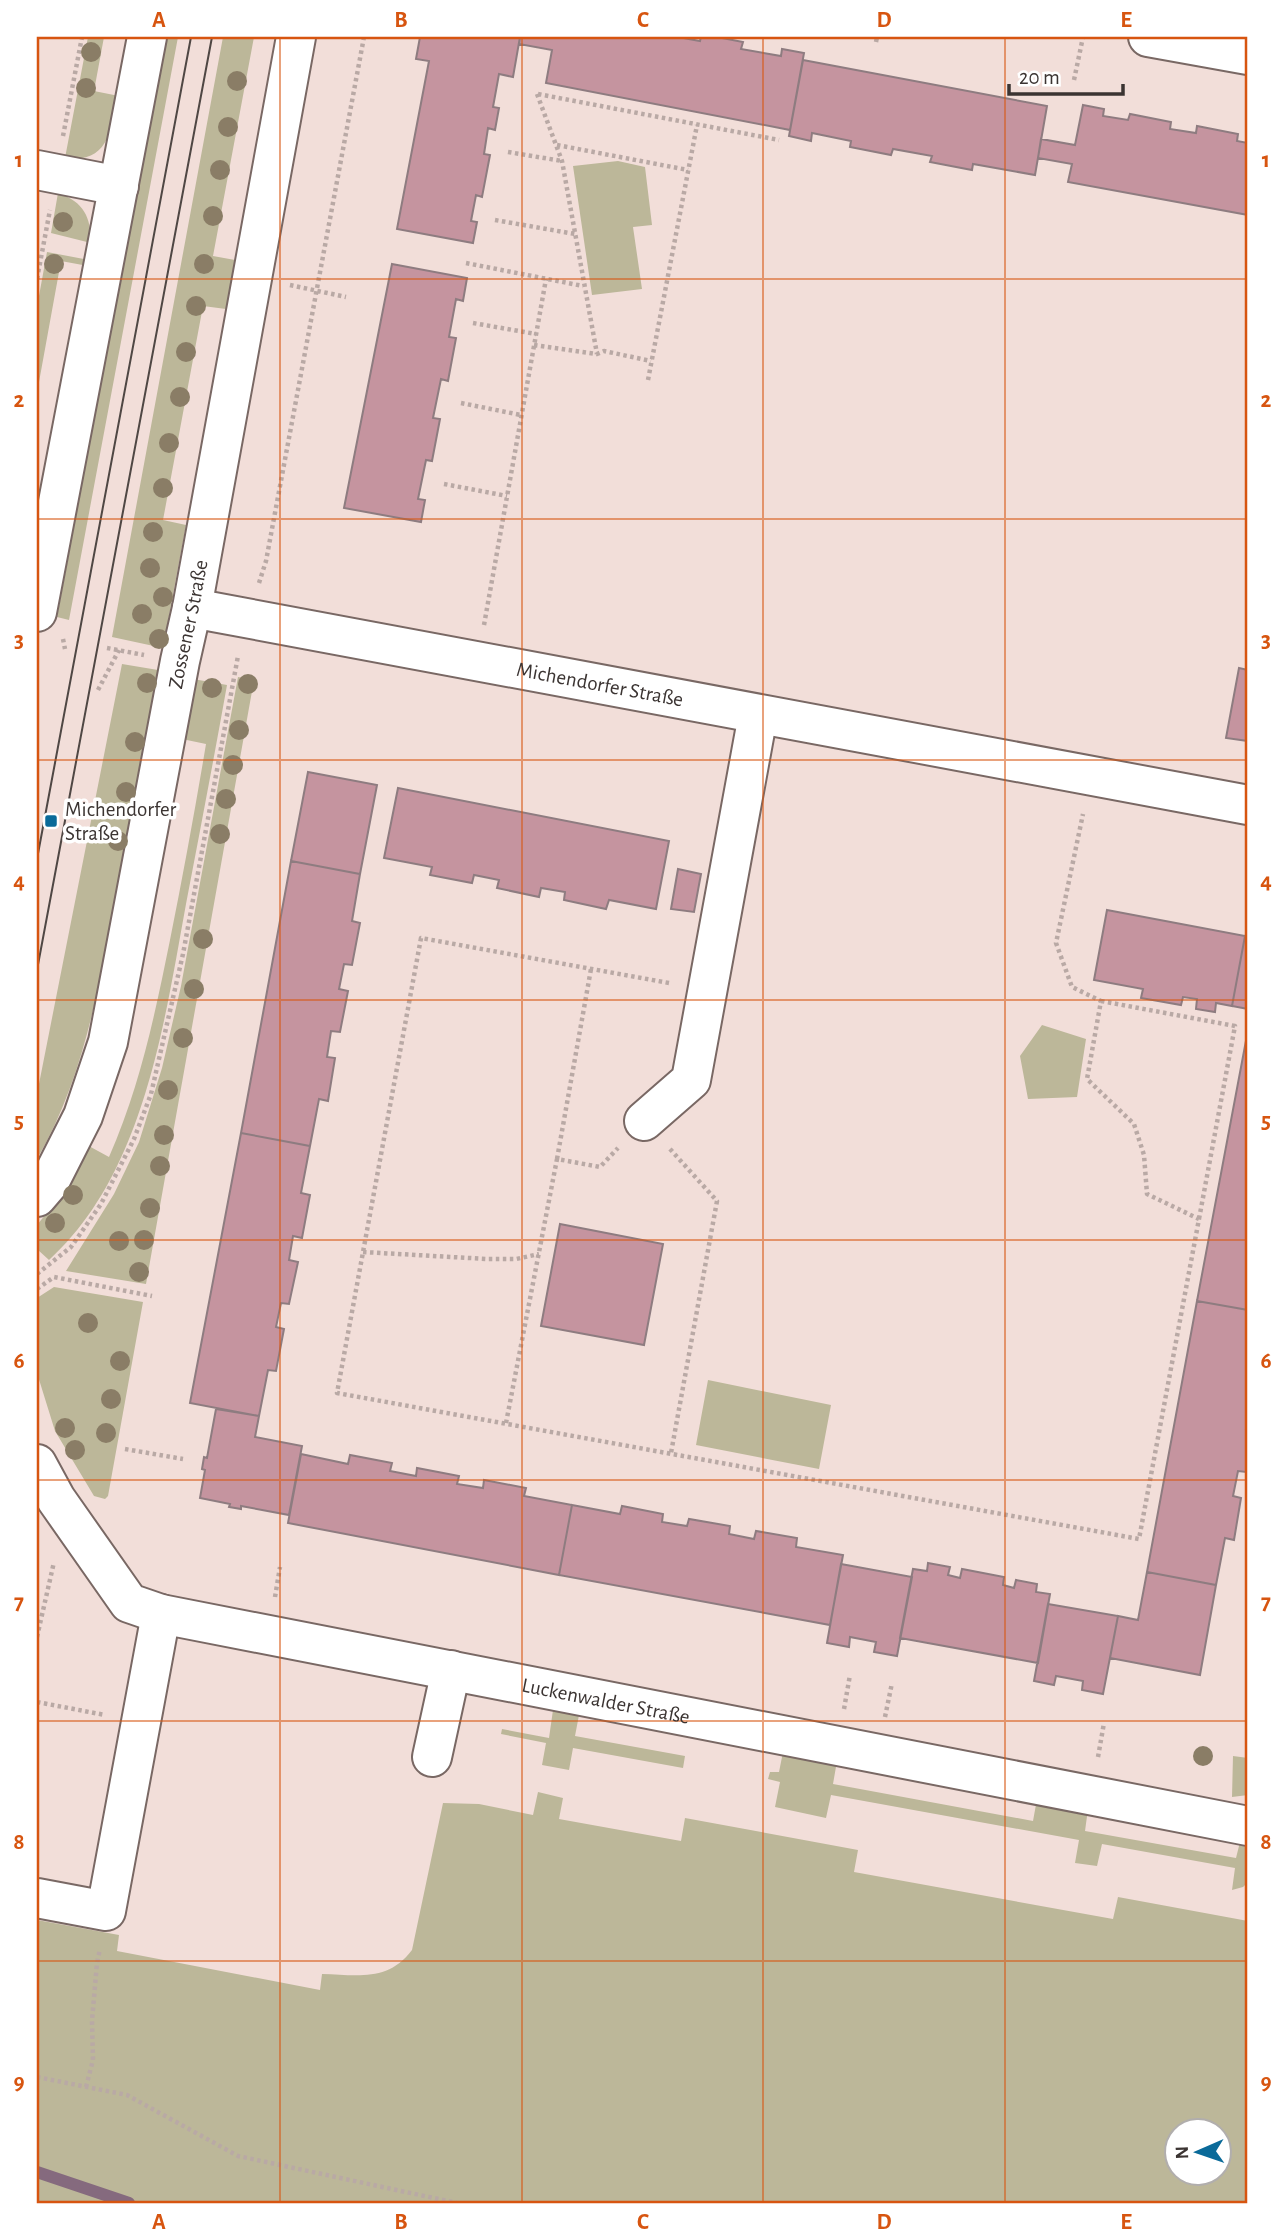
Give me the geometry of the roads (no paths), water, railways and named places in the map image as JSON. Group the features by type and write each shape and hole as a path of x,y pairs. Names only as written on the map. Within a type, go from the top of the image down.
{"street":[{"path":"37,612 147,37"},
{"name":"Zossener Straße","path":"37,1197 49,1183 83,1116 108,1042 192,608 296,37"},
{"path":"1162,38 1248,55"},
{"path":"37,170 119,186"},
{"name":"Michendorfer Straße","path":"192,608 1248,805"},
{"path":"644,1121 691,1080 758,715"},
{"name":"Luckenwalder Straße","path":"37,1464 56,1499 129,1604 161,1614 1248,1826"},
{"path":"37,1898 106,1911 161,1614"},
{"path":"432,1757 451,1670"}],"waterway":[{"path":"37,2172 129,2203"}],"tram line":[{"path":"37,859 191,37"},
{"path":"37,970 212,37"}],"place":[{"name":"Michendorfer Straße","path":"51,821"}]}
